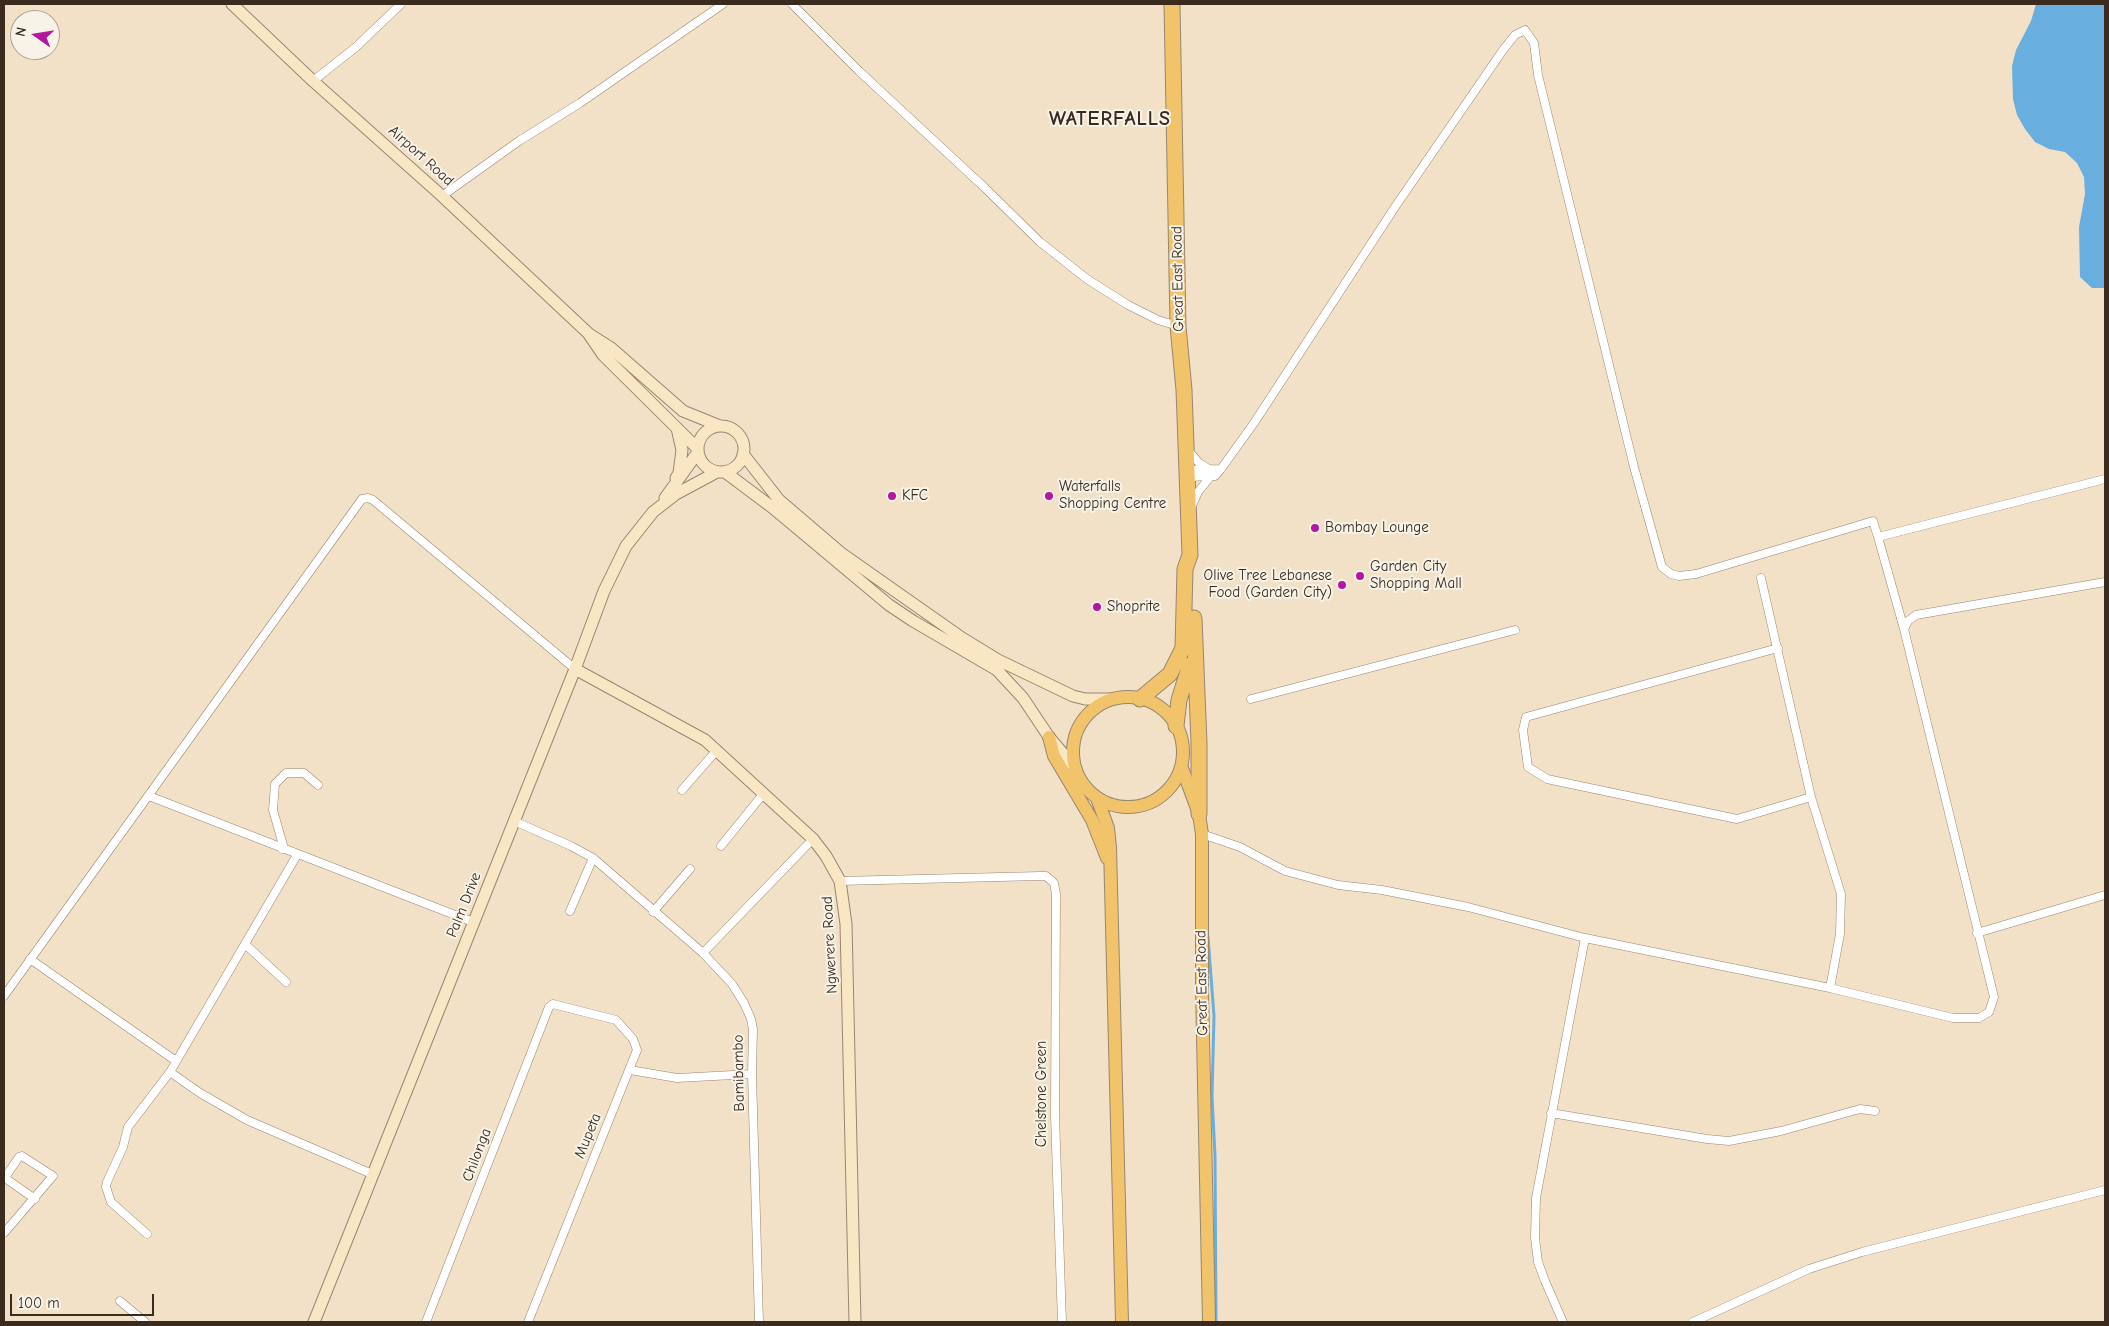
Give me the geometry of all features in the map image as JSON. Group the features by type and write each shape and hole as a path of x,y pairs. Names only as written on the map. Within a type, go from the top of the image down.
{"highway":[{"name":"Great East Road","path":"1172,4 1178,326 1187,449 1190,555 1194,569 1194,644 1199,743 1199,814"},
{"name":"Great East Road","path":"1140,699 1170,674 1183,648 1185,569 1190,555"},
{"name":"Great East Road","path":"1176,726 1180,700 1194,644"}],"main road":[{"path":"1097,798 1117,805 1137,806 1157,799 1172,786 1182,768 1184,754 1182,739 1176,726 1162,708 1140,699 1112,699 1096,707 1084,719 1076,734 1073,752 1076,769 1084,785 1097,798 1108,828 1111,868 1122,1322"},
{"path":"1049,737 1054,756 1092,820 1111,868"},
{"path":"1182,768 1199,814"},
{"name":"Great East Road","path":"1199,814 1202,834 1202,989 1209,1322"}],"street":[{"name":"Airport Road","path":"232,4 442,196 588,333 611,348 683,411 720,426"},
{"path":"314,81 356,47 401,4"},
{"path":"442,196 519,141 580,103 723,4"},
{"path":"792,4 859,71 1040,242 1087,278 1128,305 1158,320 1178,326"},
{"path":"1189,512 1198,492 1212,474 1221,469 1254,422 1394,207 1515,35 1525,30 1534,43 1538,75 1632,458 1662,567 1678,576 1696,574 1873,521 1904,629 1977,933 1994,996 1989,1012 1979,1018 1953,1018 1830,988 1585,938 1468,906 1382,890 1338,885 1285,871 1240,847 1202,834"},
{"name":"Airport Road","path":"588,333 604,355 698,451"},
{"path":"721,472 739,464 744,444 740,437 732,430 720,426 706,431 700,439 698,451 703,463 721,472 773,508 889,605 997,670 1023,698 1049,737 1076,769"},
{"name":"Palm Drive","path":"669,493 679,472 682,450 677,428"},
{"path":"1187,449 1212,474"},
{"name":"Palm Drive","path":"314,1322 575,669 604,591 626,546 658,508 698,451"},
{"path":"743,454 779,500 864,571 998,660 1073,696 1085,699 1112,699"},
{"name":"Palm Drive","path":"658,508 696,482 721,472"},
{"path":"1187,473 1212,474"},
{"path":"1878,537 2105,479"},
{"path":"4,996 362,499 368,498 372,500 575,669"},
{"path":"1761,578 1811,797 1842,894 1840,934 1830,988"},
{"path":"1904,629 1908,621 1916,615 2105,582"},
{"path":"1251,699 1515,630"},
{"path":"1778,648 1526,717 1523,730 1528,767 1546,779 1737,819 1811,797"},
{"name":"Ngwerere Road","path":"575,669 693,732 717,750 813,839 826,856 840,881 846,924 855,1322"},
{"path":"682,790 717,750"},
{"path":"282,849 283,846 273,810 275,784 286,773 304,773 318,785"},
{"path":"721,846 764,793"},
{"path":"148,796 473,922"},
{"name":"Bamibambo","path":"514,821 571,846 593,858 703,953 732,984 751,1019 753,1029 752,1074 759,1322"},
{"path":"703,953 813,839"},
{"path":"147,1234 111,1202 108,1195 107,1182 128,1127 170,1072 297,855"},
{"path":"570,911 593,858"},
{"path":"654,912 690,869"},
{"name":"Chelstone Green","path":"840,881 1046,876 1051,879 1055,886 1055,1116 1062,1322"},
{"path":"1977,933 2105,895"},
{"path":"1561,1321 1542,1272 1535,1238 1536,1198 1550,1113 1585,938"},
{"path":"245,944 286,982"},
{"path":"30,959 176,1061"},
{"name":"Chilonga","path":"426,1322 549,1008 553,1004 558,1005"},
{"name":"Mupeta","path":"528,1322 637,1050 633,1039 616,1020 558,1005"},
{"path":"630,1070 677,1078 752,1074"},
{"path":"170,1072 200,1093 246,1120 372,1174"},
{"path":"1550,1113 1707,1139 1729,1140 1781,1131 1860,1109 1875,1111"},
{"path":"4,1233 34,1199 52,1178 52,1175 20,1156 4,1179 34,1199"},
{"path":"1693,1322 1810,1269 1862,1252 2105,1190"},
{"path":"120,1301 145,1322"}],"water":[{"path":"2036,4 2105,4 2105,288 2092,288 2080,277 2079,227 2085,194 2084,177 2077,163 2065,152 2049,149 2035,142 2017,115 2013,99 2012,66 2016,50 2031,21"}],"waterway":[{"path":"1208,937 1214,1016 1212,1096 1215,1156 1216,1322"}],"place":[{"name":"KFC","path":"892,496"},
{"name":"Waterfalls Shopping Centre","path":"1049,496"},
{"name":"Bombay Lounge","path":"1315,528"},
{"name":"Garden City Shopping Mall","path":"1360,576"},
{"name":"Olive Tree Lebanese Food (Garden City)","path":"1342,585"},
{"name":"Shoprite","path":"1097,607"}],"district":[{"name":"WATERFALLS","path":"1110,119"}]}
